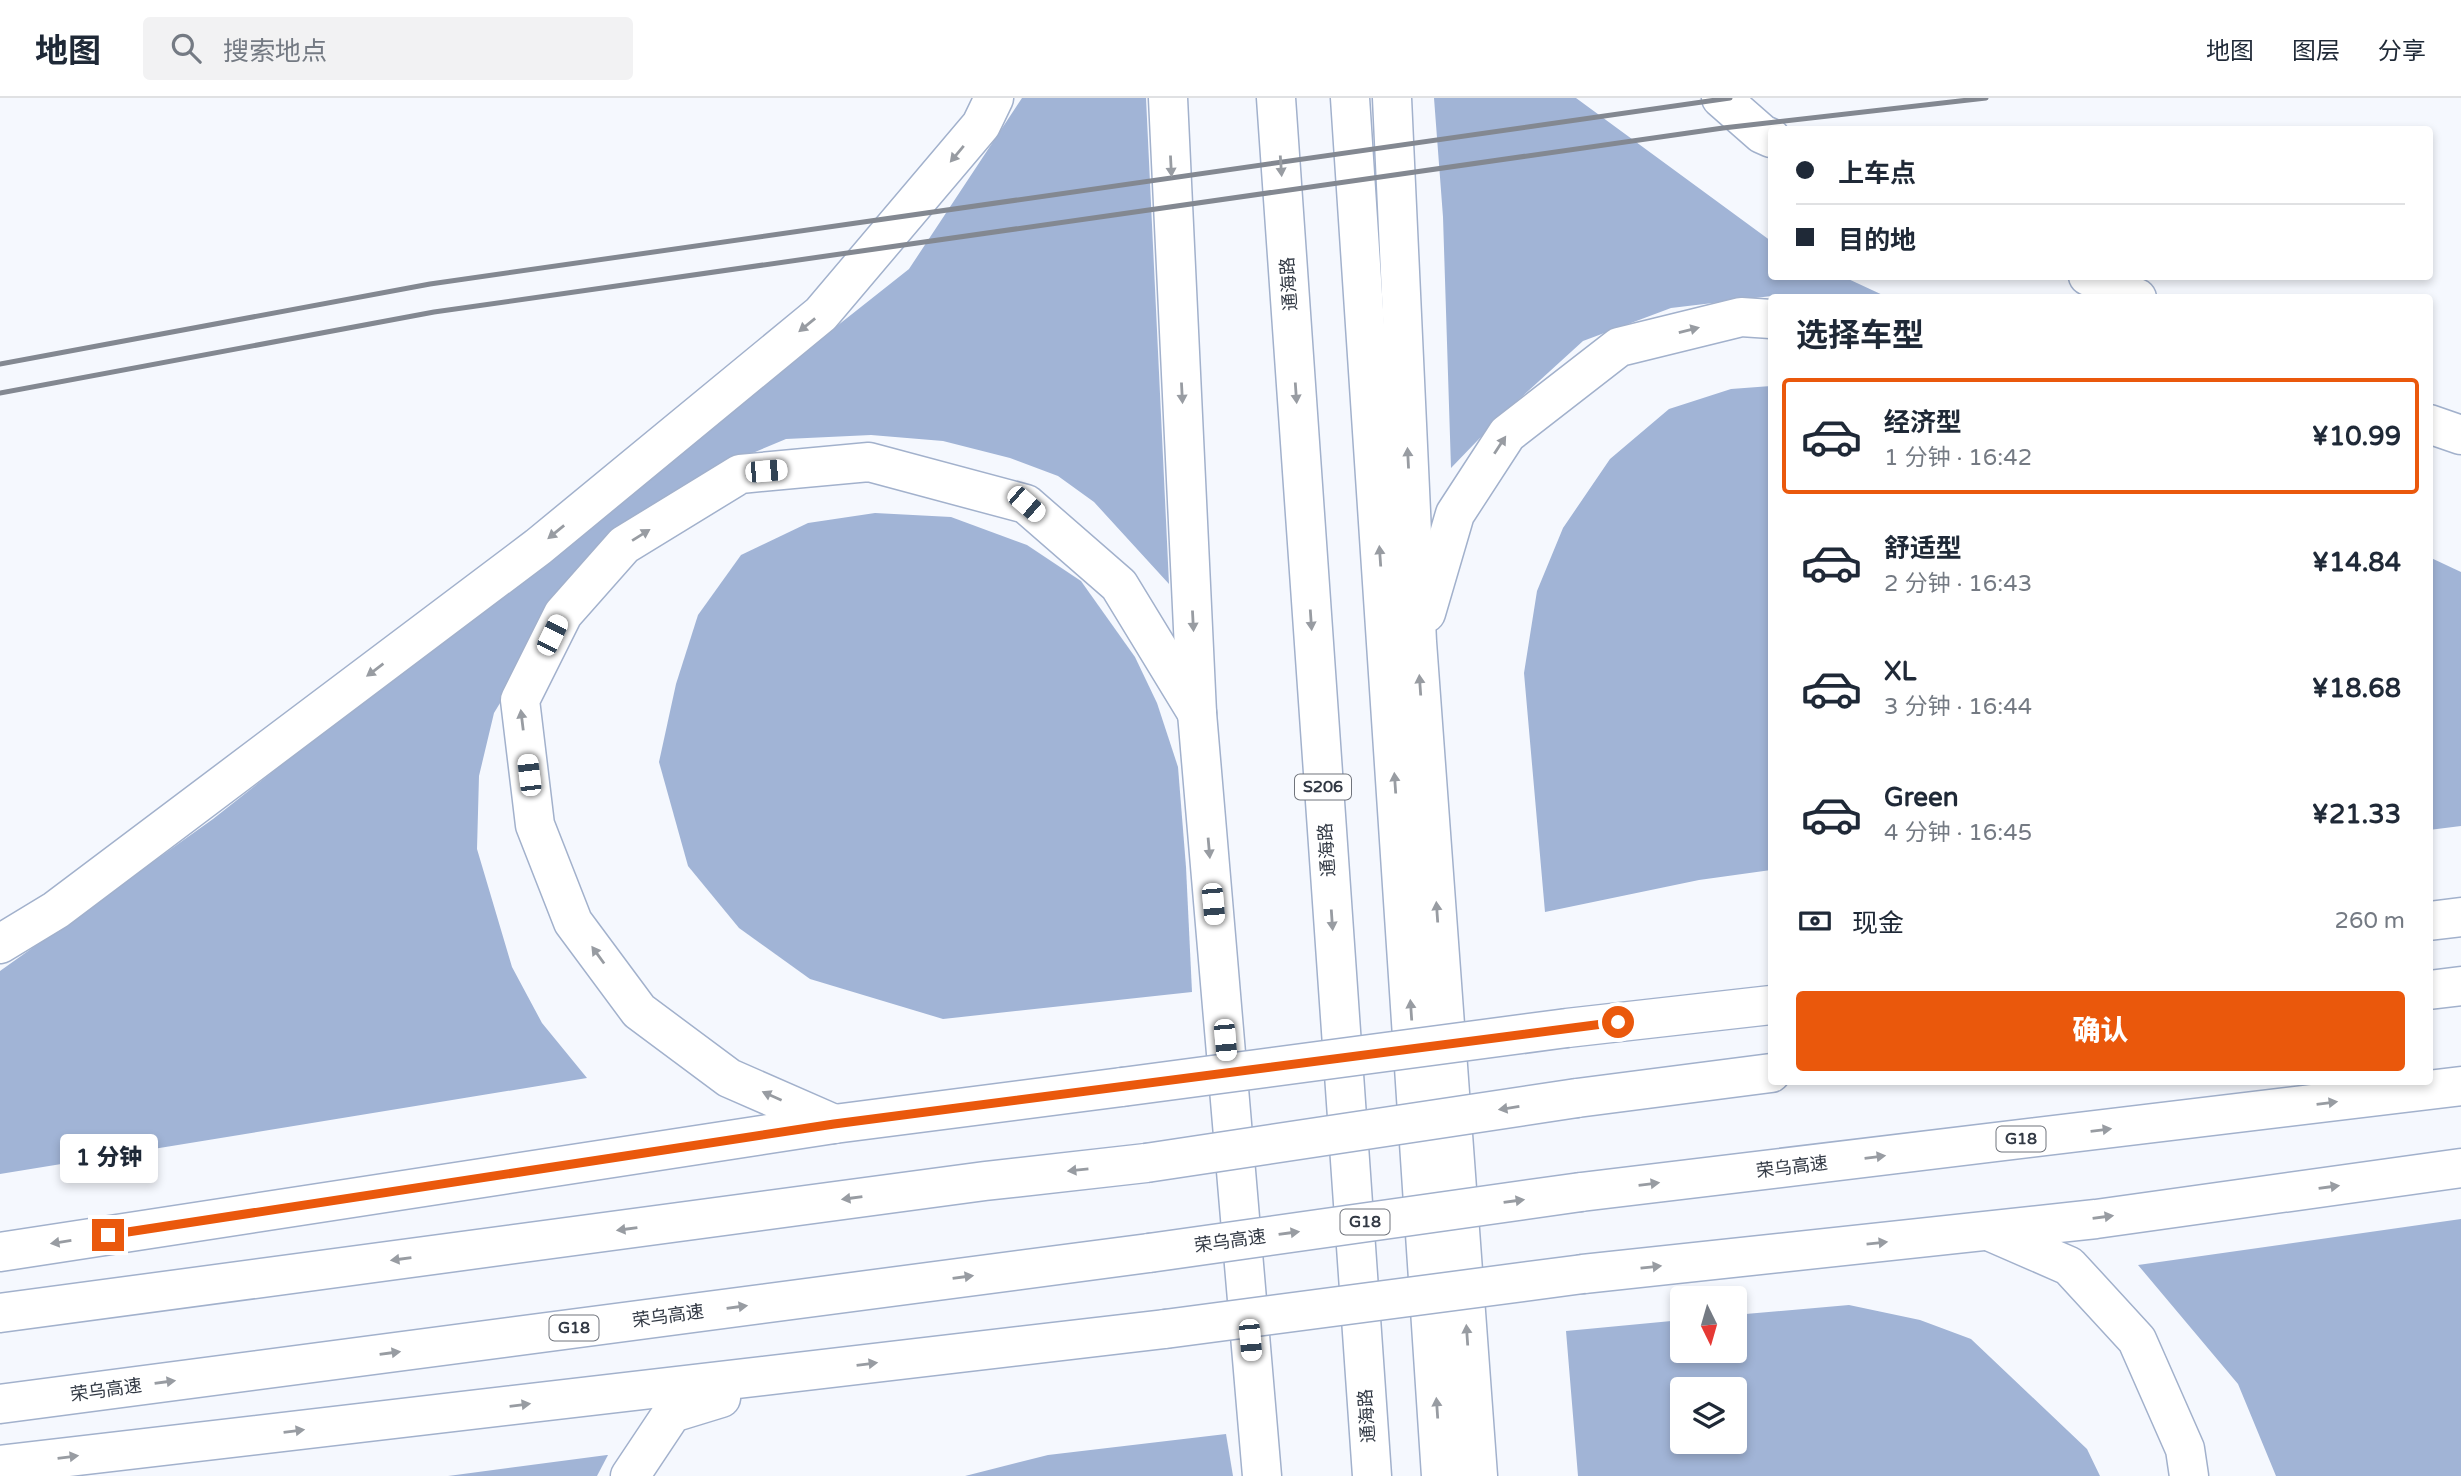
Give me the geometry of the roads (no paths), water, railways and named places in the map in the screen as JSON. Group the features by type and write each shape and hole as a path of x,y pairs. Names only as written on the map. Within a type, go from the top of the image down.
{"main road":[{"path":"0,944 55,910 538,547 821,314 981,125 994,98"},
{"path":"1168,98 1197,713 1262,1476"},
{"name":"通海路","path":"1276,98 1372,1476"},
{"path":"1350,98 1441,1476"},
{"path":"1392,98 1417,642 1478,1476"},
{"path":"1721,98 1768,137"},
{"path":"2097,280 2128,294"},
{"path":"1417,642 1455,514 1507,434 1619,347 1741,317 1768,319"},
{"path":"2433,425 2461,435"},
{"path":"834,1124 729,1077 639,1011 573,922 535,825 520,700 563,614 624,545 740,474 869,462 1026,504 1119,585 1197,713"},
{"path":"2433,920 2461,917"},
{"path":"2433,990 2461,986"},
{"path":"0,1252 834,1124 1567,1028 1768,1005"},
{"path":"0,1313 985,1181 1146,1163 1577,1098 1768,1073"},
{"name":"荣乌高速","path":"0,1404 1149,1253 1581,1192 2461,1086"},
{"path":"0,1465 1165,1329 1583,1275 1989,1231 2461,1168"},
{"path":"1989,1231 2069,1266 2137,1340 2185,1449 2189,1476"},
{"path":"630,1476 672,1413 814,1370"}],"railway":[{"path":"0,364 430,284 1730,98"},
{"path":"0,393 434,312 1723,128 1986,98"}]}
